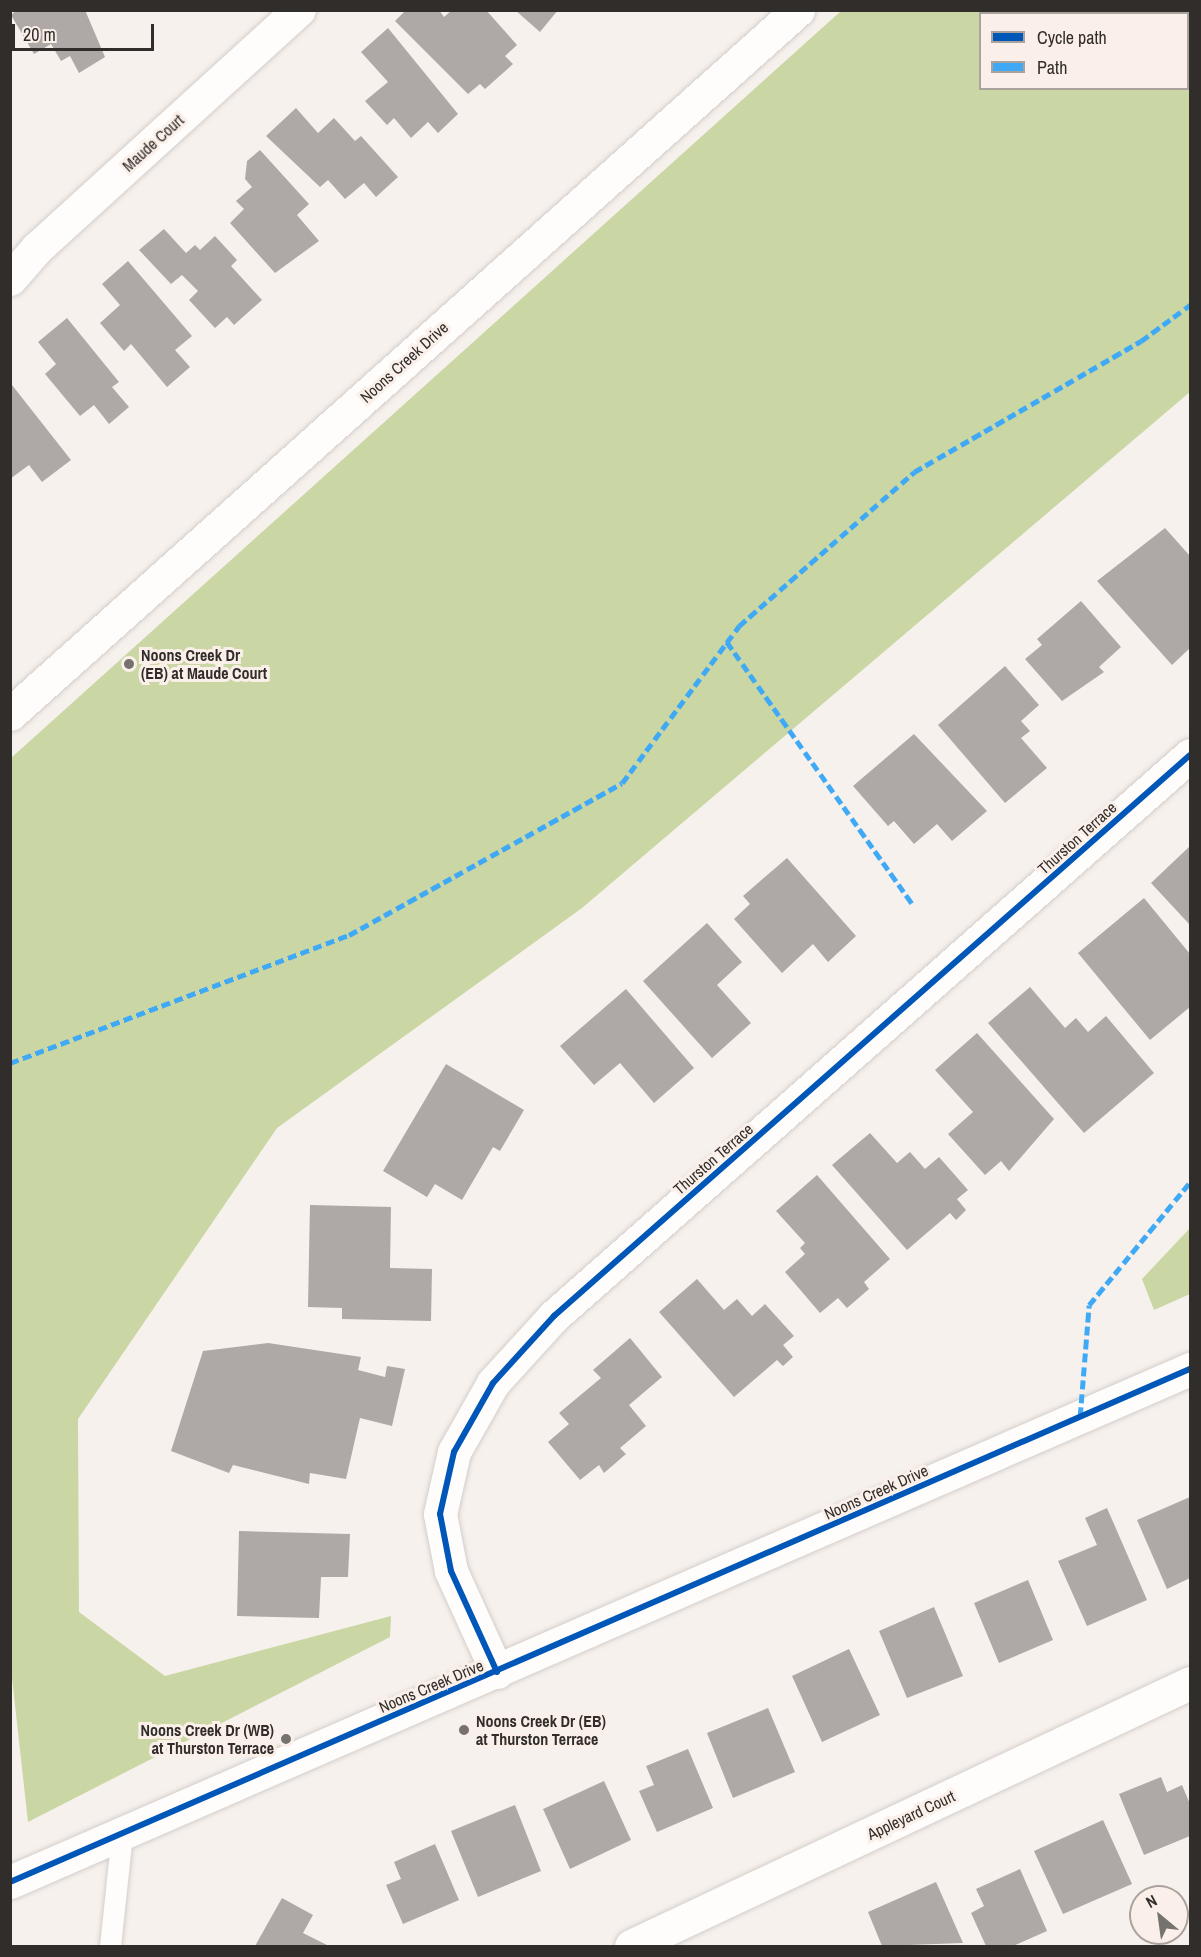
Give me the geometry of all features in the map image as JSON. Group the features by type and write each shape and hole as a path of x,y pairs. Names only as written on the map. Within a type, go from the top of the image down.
{"street":[{"name":"Maude Court","path":"10,279 37,248 299,10"},
{"name":"Noons Creek Drive","path":"11,712 798,10"},
{"name":"Thurston Terrace","path":"497,1672 451,1571 440,1514 453,1452 493,1383 554,1316 1191,755"},
{"name":"Noons Creek Drive","path":"10,1882 1191,1369"},
{"name":"Appleyard Court","path":"631,1947 1191,1683"}],"lane":[{"path":"110,1947 122,1833"}],"green space":[{"path":"841,11 1190,11 1190,392 582,908 277,1128 78,1419 79,1612 165,1676 391,1616 390,1637 28,1822 10,1660 11,758"},
{"path":"1190,1228 1190,1294 1154,1310 1142,1279"}],"building":[{"path":"17,10 85,10 105,57 79,73 70,56 61,61 51,44 34,54 11,15"},
{"path":"406,10 439,10 444,17 452,10 486,10 517,45 505,56 513,64 485,89 480,84 468,94 395,21"},
{"path":"515,10 558,10 540,32"},
{"path":"388,28 458,114 438,133 428,122 411,138 394,118 387,125 365,101 388,82 361,52"},
{"path":"296,108 318,133 334,118 355,141 361,136 398,177 376,197 364,183 345,199 328,180 320,187 266,136"},
{"path":"260,150 309,204 297,215 319,241 275,273 230,223 244,209 236,201 252,187 245,179 247,161"},
{"path":"164,229 186,253 195,245 200,250 215,236 237,260 231,266 262,300 234,325 227,317 215,328 189,300 198,291 182,275 171,284 139,250"},
{"path":"128,261 192,336 175,350 190,367 167,387 131,344 124,351 100,323 120,305 102,284"},
{"path":"67,318 119,382 112,387 129,407 109,424 94,405 80,416 45,374 56,364 38,342"},
{"path":"12,385 71,460 42,482 29,465 10,479"},
{"path":"1165,528 1190,556 1190,648 1172,665 1097,581"},
{"path":"1081,601 1121,647 1099,667 1104,672 1062,701 1025,659 1042,645 1037,639"},
{"path":"1005,666 1039,705 1021,721 1030,731 1021,738 1047,768 1005,803 938,725"},
{"path":"914,734 987,811 952,841 937,824 914,844 894,821 888,826 853,786"},
{"path":"1189,847 1190,849 1190,925 1151,883"},
{"path":"787,858 856,936 828,962 813,944 782,973 734,919 750,904 743,896"},
{"path":"1144,898 1190,954 1190,1007 1150,1040 1078,953"},
{"path":"707,923 742,962 717,985 751,1023 712,1058 643,981"},
{"path":"1030,987 1065,1028 1076,1018 1088,1032 1106,1016 1154,1073 1084,1133 988,1023"},
{"path":"626,989 694,1068 654,1103 620,1063 594,1085 560,1046"},
{"path":"977,1033 1054,1119 1009,1171 1001,1161 985,1175 948,1134 973,1112 935,1070"},
{"path":"446,1064 524,1110 500,1151 493,1147 462,1200 435,1184 427,1197 383,1171"},
{"path":"870,1133 897,1163 910,1152 925,1169 939,1157 968,1190 957,1199 966,1210 956,1220 950,1213 907,1250 832,1165"},
{"path":"817,1175 890,1259 864,1282 869,1289 847,1308 838,1298 820,1313 785,1272 805,1254 800,1248 805,1243 776,1211"},
{"path":"310,1205 391,1207 390,1268 432,1269 431,1321 342,1319 342,1308 308,1307"},
{"path":"697,1279 724,1310 737,1299 752,1316 765,1304 794,1336 783,1345 793,1357 783,1366 777,1360 734,1397 659,1312"},
{"path":"630,1338 662,1377 629,1405 646,1426 620,1448 626,1454 604,1473 599,1465 580,1480 548,1442 569,1424 559,1413 601,1378 593,1370"},
{"path":"268,1343 361,1357 358,1370 385,1377 387,1366 405,1369 392,1426 360,1418 346,1479 310,1473 309,1484 233,1465 229,1473 171,1451 203,1351"},
{"path":"1190,1497 1190,1578 1167,1589 1137,1520"},
{"path":"1107,1508 1147,1600 1087,1626 1058,1561 1097,1545 1085,1518"},
{"path":"239,1531 350,1534 348,1577 321,1577 319,1618 237,1616"},
{"path":"1028,1580 1053,1640 999,1663 974,1603"},
{"path":"934,1607 963,1676 907,1698 879,1631"},
{"path":"849,1649 880,1715 822,1742 792,1676"},
{"path":"768,1708 795,1772 733,1798 707,1733"},
{"path":"688,1749 713,1808 657,1832 639,1791 654,1785 646,1766"},
{"path":"1161,1777 1167,1792 1182,1785 1190,1804 1190,1836 1144,1855 1119,1794"},
{"path":"604,1781 631,1840 570,1869 543,1809"},
{"path":"515,1805 541,1871 478,1897 451,1831"},
{"path":"1103,1820 1132,1884 1063,1914 1034,1851"},
{"path":"435,1844 459,1900 403,1924 386,1885 401,1879 394,1862"},
{"path":"1020,1869 1047,1931 1013,1946 986,1946 971,1913 984,1906 976,1889"},
{"path":"936,1882 963,1943 882,1946 868,1912"},
{"path":"282,1898 313,1915 303,1933 329,1946 255,1946"}],"marked path":[{"path":"10,1063 349,935 622,783 739,626 914,472 1141,341 1190,305"},
{"path":"727,642 914,906"},
{"path":"1080,1416 1089,1305 1190,1182"}],"cycle path":[{"path":"497,1672 451,1571 440,1514 454,1452 493,1383 554,1316 1190,755"},
{"path":"10,1882 1190,1369"}],"place":[{"name":"Noons Creek Dr (EB) at Maude Court","path":"129,664"},
{"name":"Noons Creek Dr (EB) at Thurston Terrace","path":"464,1730"},
{"name":"Noons Creek Dr (WB) at Thurston Terrace","path":"286,1739"}]}
